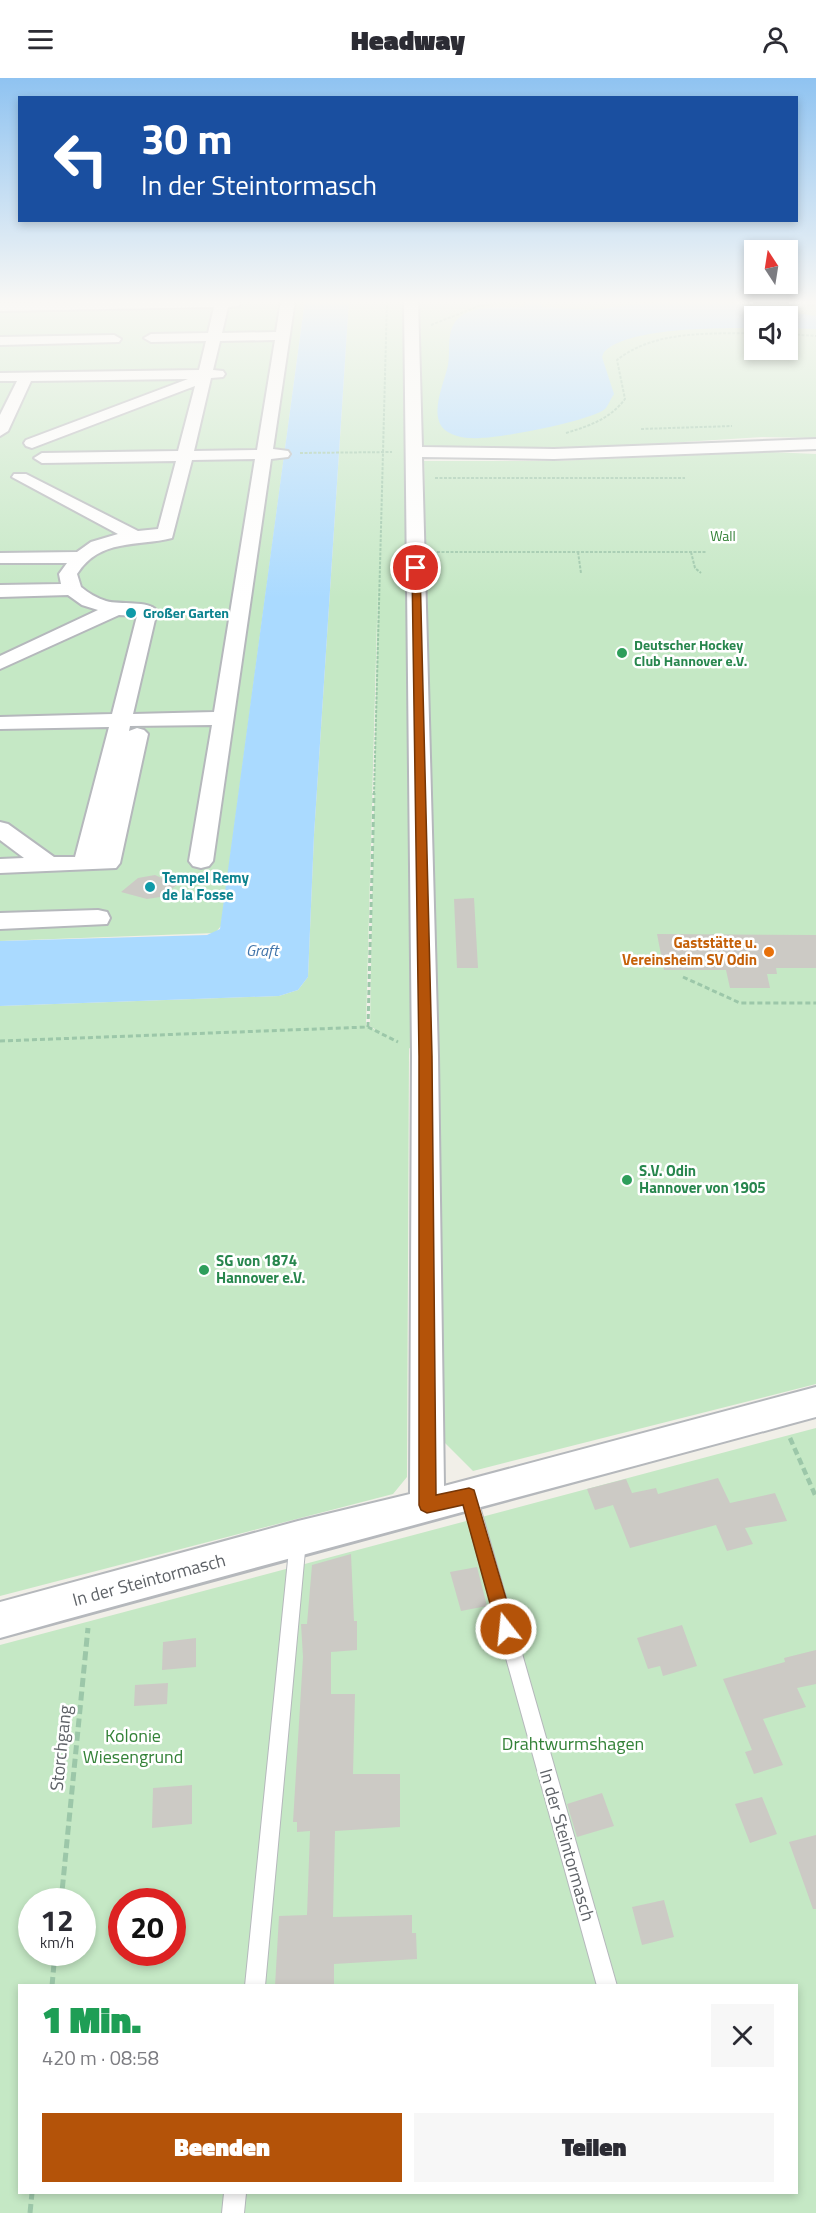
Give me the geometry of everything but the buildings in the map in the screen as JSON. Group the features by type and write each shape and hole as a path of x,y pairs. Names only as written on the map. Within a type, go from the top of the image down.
{"street":[{"path":"0,431 15,400"},
{"path":"32,443 145,400"},
{"path":"181,534 192,456 204,400"},
{"path":"201,861 223,718 273,454 277,400"},
{"path":"413,400 425,1056 427,1505"},
{"path":"414,452 554,454 816,444"},
{"path":"42,458 273,454"},
{"path":"0,558 80,556 105,543 134,536 166,534 192,456"},
{"path":"20,477 134,536"},
{"path":"72,589 68,574 80,556"},
{"path":"0,591 72,589 94,604 116,609 148,611 130,720"},
{"path":"0,663 116,609"},
{"path":"0,866 85,864 164,611"},
{"path":"0,723 223,718"},
{"path":"0,829 49,865"},
{"path":"0,921 98,918"},
{"name":"In der Steintormasch","path":"0,1620 298,1538 469,1496 779,1414 816,1402"}],"lane":[{"name":"In der Steintormasch","path":"469,1496 606,1984"},
{"path":"255,1984 298,1538"},
{"path":"233,2213 235,2194"}],"path":[{"path":"0,1041 368,1027 383,400"},
{"path":"565,433 593,424 619,410 625,400"},
{"path":"273,454 414,452"},
{"path":"434,478 686,478"},
{"path":"436,552 707,552"},
{"path":"578,552 581,573"},
{"path":"691,552 695,568 701,573"},
{"path":"683,977 740,1003 816,1003"},
{"path":"779,1414 816,1497"},
{"name":"Storchgang","path":"62,1888 91,1596"},
{"path":"52,1984 54,1966"},
{"path":"30,2213 32,2194"}],"green space":[{"name":"Großer Garten","path":"0,400 292,400 221,926 215,933 0,941"},
{"name":"SG von 1874 Hannover e.V.","path":"342,400 410,400 418,1052 409,1048 407,1477 393,1494 0,1596 0,1006 279,996 298,990 308,977 314,835","holes":["378,583 370,1026 381,1033 366,1025"]},
{"path":"418,400 816,400 816,438 762,437 589,448 419,449"},
{"name":"S.V. Odin Hannover von 1905","path":"770,452 816,454 816,1384 473,1471 444,1442 424,461 554,461"},
{"name":"Drahtwurmshagen","path":"816,1428 816,2213 0,2213 0,1645"}],"water":[{"name":"Graft","path":"292,400 342,400 314,835 308,977 298,990 279,996 0,1006 0,941 207,935 220,929"},
{"path":"439,400 611,400 605,409 582,419 491,437 465,438 454,435 442,427 437,413"}],"place":[{"name":"Großer Garten","path":"131,613"},
{"name":"Deutscher Hockey Club Hannover e.V.","path":"622,653"},
{"name":"Tempel Remy de la Fosse","path":"150,887"},
{"name":"Gaststätte u. Vereinsheim SV Odin","path":"769,952"},
{"name":"S.V. Odin Hannover von 1905","path":"627,1180"},
{"name":"SG von 1874 Hannover e.V.","path":"204,1270"}],"route":[{"path":"416,568 425,1056 427,1505 469,1496 506,1629"}],"park label":[{"name":"Wall","path":"723,536"},
{"name":"Kolonie Wiesengrund","path":"133,1746"}]}
